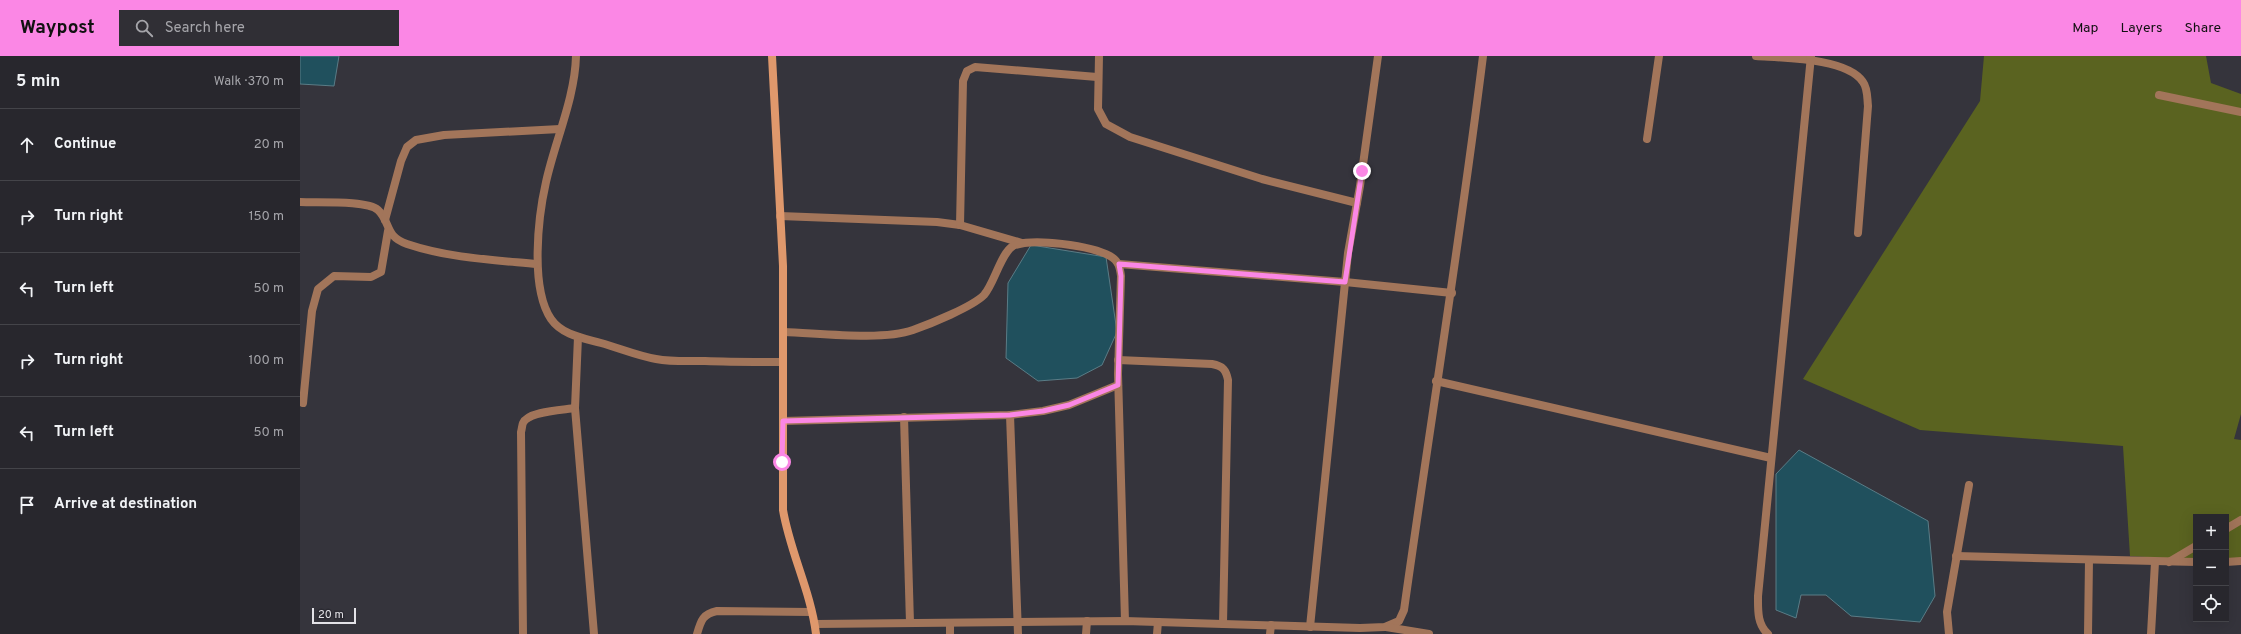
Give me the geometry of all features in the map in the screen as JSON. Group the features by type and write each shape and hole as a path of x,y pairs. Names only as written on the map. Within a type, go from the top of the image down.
{"street":[{"path":"576,56 576,71 542,202 537,264 545,307 551,320 564,331 578,337 657,359 784,362"},
{"path":"772,56 784,332 783,510 787,534 815,624 816,634"},
{"path":"1099,56 1098,109 1106,124 1130,137 1262,179 1357,203"},
{"path":"1310,627 1345,282 1378,56"},
{"path":"815,624 1125,621 1271,625 1360,631 1385,627 1399,621 1404,610 1436,381 1452,293 1483,56"},
{"path":"1646,139 1659,56"},
{"path":"1756,56 1811,58 1846,68 1856,74 1863,82 1867,92 1858,234"},
{"path":"1765,633 1758,616 1758,596 1811,58"},
{"path":"960,225 963,81 967,71 976,67 1098,78"},
{"path":"2158,95 2241,112"},
{"path":"385,220 401,162 407,148 416,140 444,135 560,129"},
{"path":"300,202 367,205 380,211 385,220 388,231 381,272 370,277 334,276 318,289 312,311 303,402"},
{"path":"780,216 907,220 960,225 1022,243"},
{"path":"388,231 405,243 424,248 476,258 537,264"},
{"path":"784,332 877,335 897,334 912,330 975,302 984,295 1011,248 1022,243 1036,241 1091,249 1111,257 1119,264 1345,282 1452,293"},
{"path":"1119,264 1121,276 1118,385 1125,621"},
{"path":"578,337 574,408 594,634"},
{"path":"1118,360 1212,364 1221,366 1226,372 1228,380 1223,624"},
{"path":"1436,381 1772,458"},
{"path":"783,421 1010,415 1043,411 1069,405 1118,385"},
{"path":"523,634 521,432 523,422 529,416 574,408"},
{"path":"1010,415 1018,634"},
{"path":"904,418 910,623"},
{"path":"1949,634 1947,612 1969,485"},
{"path":"2229,527 2241,520"},
{"path":"2168,562 2193,548"},
{"path":"1956,556 2193,562"},
{"path":"2088,634 2089,560"},
{"path":"2151,634 2155,562"},
{"path":"2229,562 2241,562"},
{"path":"697,634 701,619 707,614 717,611 811,612"},
{"path":"1086,634 1087,621"},
{"path":"1157,634 1158,622"},
{"path":"950,623 950,634"},
{"path":"1270,634 1271,625"},
{"path":"1385,627 1429,634"}],"green space":[{"path":"1984,56 2206,56 2211,83 2241,94 2241,414 2234,439 2241,440 2241,563 2229,562 2229,514 2193,514 2193,560 2130,556 2123,446 1920,430 1803,379 1980,101"}],"water":[{"path":"300,56 339,56 334,86 300,84"},
{"path":"1031,245 1106,257 1117,332 1102,365 1077,378 1038,381 1006,358 1008,283"},
{"path":"1799,450 1928,521 1935,596 1920,622 1851,616 1826,595 1801,595 1796,618 1776,610 1776,474"}],"route":[{"path":"782,462 783,421 1010,415 1043,411 1069,405 1118,385 1121,276 1119,264 1345,282 1348,253 1362,171"}]}
